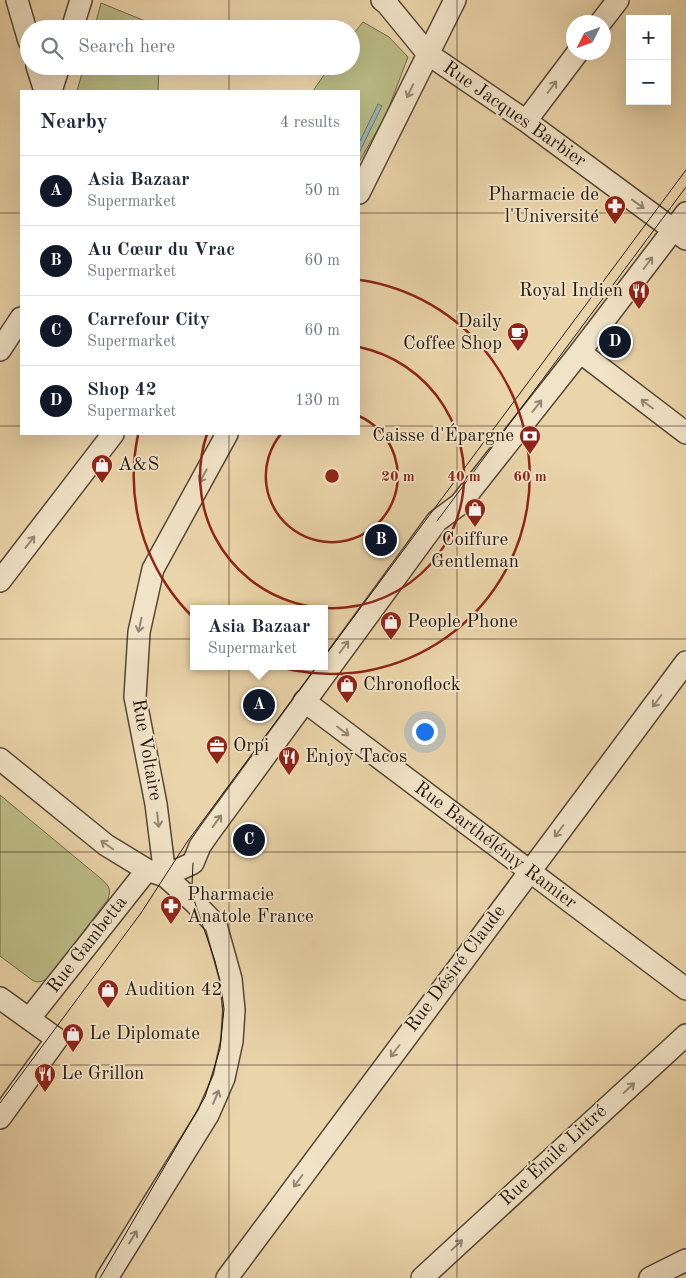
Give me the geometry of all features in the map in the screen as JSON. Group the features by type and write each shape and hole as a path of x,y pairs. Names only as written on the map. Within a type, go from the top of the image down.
{"street":[{"path":"17,0 23,20"},
{"path":"75,20 81,0"},
{"name":"Rue Jacques Barbier","path":"382,0 428,54 526,121 680,235"},
{"path":"360,191 455,0"},
{"path":"606,15 618,0"},
{"path":"526,121 572,60"},
{"path":"40,75 45,90"},
{"path":"51,90 56,75"},
{"path":"328,669 437,521 460,504 580,352 680,235 686,213"},
{"path":"0,350 20,320"},
{"path":"580,352 686,433"},
{"path":"0,581 112,435"},
{"name":"Rue Voltaire","path":"156,873 156,804 134,697 139,632 153,569 226,435"},
{"name":"Rue Désiré Claude","path":"227,1278 686,662"},
{"path":"156,873 194,863 200,846 328,670"},
{"name":"Rue Barthélémy Ramier","path":"304,702 686,990"},
{"path":"0,759 106,845 156,873 216,924 231,979 234,1010 232,1041 224,1078 208,1115 107,1278"},
{"name":"Rue Gambetta","path":"29,1019 156,873"},
{"path":"0,998 57,1039 0,1118"},
{"name":"Rue Émile Littré","path":"422,1278 686,1035"},
{"path":"650,1278 686,1260"}],"green space":[{"path":"101,3 143,20 96,20"},
{"path":"363,22 389,37 408,57 386,115 360,160 360,90 314,90 324,75 360,75 360,26"},
{"path":"81,75 159,75 158,90 77,90"},
{"path":"0,795 99,877 109,889 108,899 50,976 37,982 0,956"}],"water":[{"path":"378,104 382,106 360,151 360,141"}],"tram line":[{"path":"328,652 686,170"},
{"path":"437,521 686,187"},
{"path":"0,1103 141,913 187,842 314,670"},
{"path":"100,1278 205,1097 220,1049 224,1009 221,986 215,961 195,903 192,885 193,863"}],"place":[{"name":"Pharmacie de l'Université","path":"615,225"},
{"name":"Royal Indien","path":"639,310"},
{"name":"Shop 42","path":"615,342"},
{"name":"Daily Coffee Shop","path":"518,352"},
{"name":"Caisse d'Épargne","path":"530,455"},
{"name":"A&S","path":"102,484"},
{"name":"Coiffure Gentleman","path":"475,528"},
{"name":"Au Cœur du Vrac","path":"381,540"},
{"name":"People Phone","path":"391,641"},
{"name":"Chronoflock","path":"347,704"},
{"name":"Asia Bazaar","path":"259,705"},
{"name":"Orpi","path":"217,765"},
{"name":"Enjoy Tacos","path":"289,776"},
{"name":"Carrefour City","path":"249,840"},
{"name":"Pharmacie Anatole France","path":"171,925"},
{"name":"Audition 42","path":"108,1009"},
{"name":"Le Diplomate","path":"73,1053"},
{"name":"Le Grillon","path":"45,1093"}]}
